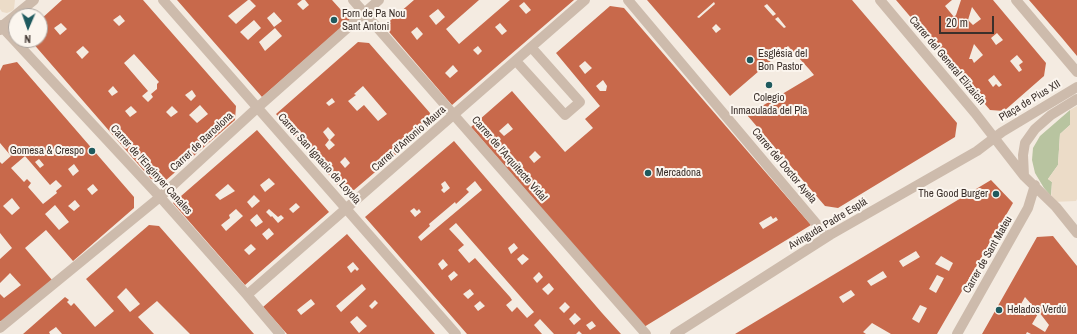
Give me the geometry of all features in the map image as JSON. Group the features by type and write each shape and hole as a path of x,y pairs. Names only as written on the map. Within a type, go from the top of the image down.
{"street":[{"path":"1,27 34,0"},
{"name":"Carrer San Ignacio de Loyola","path":"163,0 456,334"},
{"name":"Carrer de l'Arquitecte Vidal","path":"353,0 646,334"},
{"name":"Carrer de Barcelona","path":"0,328 160,197 257,108 379,0"},
{"name":"Carrer d'Antonio Maura","path":"247,295 585,0"},
{"name":"Carrer del Doctor Ayela","path":"628,0 825,234 830,235"},
{"name":"Carrer del General Elizaicín","path":"880,0 995,138"},
{"path":"1016,0 1077,72"},
{"name":"Carrer de l'Enginyer Canales","path":"1,27 160,197 280,334"},
{"path":"516,61 565,115 570,111 580,102 532,47"},
{"name":"Plaça de Pius XII","path":"1077,87 1002,132 995,138 1024,176 1056,206 1077,233"},
{"name":"Plaça de Pius XII","path":"1024,176 1025,143 1035,129 1051,115 1077,99"},
{"name":"Avinguda Padre Esplá","path":"676,334 830,235 977,151 995,138"},
{"name":"Carrer de Sant Mateu","path":"957,334 1028,208 1034,185"}],"green space":[{"path":"1070,110 1070,125 1060,134 1058,165 1048,179 1052,182 1050,195 1035,173 1032,160 1033,148 1040,136"}],"shaded area":[{"path":"0,0 15,0 14,8 8,8 8,13 2,12 0,9"},
{"path":"1077,106 1077,199 1076,201 1053,202 1051,200 1052,182 1048,179 1058,165 1060,134 1070,125 1070,110"}],"building":[{"path":"62,0 143,0 236,106 235,120 165,181 151,179 37,48 48,48 48,13","holes":["120,15 125,21 119,26 113,20","61,23 67,29 60,35 54,28","83,46 89,52 82,59 76,52","134,54 159,82 157,84 157,89 151,94 153,97 148,102 142,96 148,91 124,63","113,86 118,92 112,96 108,91","192,90 196,96 191,101 185,95","200,105 208,114 197,123 189,115","131,106 137,112 130,117 125,111","172,106 178,112 171,117 166,112"]},
{"path":"177,0 248,0 228,16 236,24 256,6 250,0 302,0 297,4 303,10 309,5 305,0 332,0 350,20 262,97","holes":["274,12 282,21 274,27 267,18","254,20 261,28 248,40 240,32","275,28 282,36 265,51 259,42"]},
{"path":"414,0 479,0 446,29 459,44 510,0 574,0 452,105 384,26","holes":["524,2 531,10 526,14 519,6","438,9 445,17 436,25 429,16","500,23 507,31 502,35 495,27","417,27 423,34 417,40 411,32","478,46 482,51 478,55 473,50","453,65 458,71 450,78 445,73"]},
{"path":"647,0 852,0 957,123 955,137 838,208 825,206 747,115 814,75 809,69 788,46 730,96","holes":["714,2 715,4 699,18 697,17","767,4 776,14 773,16 764,6","778,17 786,27 784,28 775,19","716,24 721,29 716,33 712,28"]},
{"path":"896,0 952,0 945,6 954,17 961,0 993,0 1046,63 1044,76 1004,111 990,110","holes":["972,7 981,19 973,25 968,20","997,33 1003,40 996,45 991,38","974,44 983,55 974,63 972,59 969,59","1017,55 1023,62 1019,65 1022,70 1019,72 1010,61","994,75 1002,85 999,87 996,84 993,87 988,80"]},
{"path":"1029,0 1077,0 1077,56 1062,38"},
{"path":"610,6 624,8 811,225 644,327 471,127 512,91 565,152 593,128 585,119 600,106 556,53","holes":["585,61 592,68 585,74 579,66","603,80 607,86 606,91 600,91 596,86","508,123 513,129 504,136 499,131","535,151 541,157 534,163 529,157","771,216 773,219 776,217 778,220 763,229 759,223"]},
{"path":"358,42 369,43 430,113 428,127 347,196 276,114","holes":["363,86 387,114 378,121 364,105 357,111 348,101 356,95 354,94","332,98 335,102 329,106 326,103","328,127 335,135 330,140 335,145 329,150 325,145 329,140 323,132","345,157 350,163 345,168 340,162"]},
{"path":"17,62 134,197 134,208 73,261 46,230 25,248 52,280 4,321 0,321 0,294 4,298 21,285 10,273 0,283 0,259 12,248 0,233 0,162 2,164 11,156 0,143 0,71 3,65","holes":["25,156 50,185 56,180 62,186 56,191 57,193 43,204 28,187 31,183 27,179 24,182 11,168","39,159 44,165 40,168 35,162","74,164 79,171 73,176 68,169","93,184 98,190 92,195 87,189","12,198 20,208 12,215 3,206","75,200 80,206 74,211 68,206","55,205 69,222 59,230 45,214"]},
{"path":"257,130 329,212 245,285 173,203","holes":["269,178 275,184 265,192 260,185","228,184 235,191 220,200 215,195","254,195 260,201 252,208 247,202","296,203 300,207 293,213 289,209","236,209 243,216 226,231 221,225 230,218 229,215","269,209 278,217 281,215 284,218 278,223 272,216 271,217 266,212","257,214 263,222 256,227 250,220","269,228 274,234 267,240 262,234","251,244 256,249 249,255 244,250"]},
{"path":"454,141 621,334 582,334 579,331 576,334 554,334 540,319 534,325 542,334 467,334 365,217","holes":["445,181 450,188 444,193 441,190 443,188 441,184","475,181 482,190 421,241 418,237 430,226 429,224 455,202 456,204 469,192 466,189","414,208 417,211 419,209 421,212 415,217 410,211","456,223 534,312 527,318 517,307 512,312 506,305 512,300 510,297 475,258 469,263 458,250 464,245 449,229","514,243 518,248 511,254 508,248","523,254 529,259 522,265 517,259","443,259 448,265 442,270 438,264","454,271 458,275 451,281 448,276","539,272 543,277 537,283 533,278","549,283 554,289 548,295 542,289","470,289 474,294 468,299 463,294","480,301 485,306 478,311 474,306","565,302 570,307 564,313 559,308","575,313 581,319 574,325 569,319","592,321 596,326 590,330 586,325"]},
{"path":"991,180 1013,203 937,334 891,334 872,323 863,332 866,334 735,334","holes":["916,251 920,257 903,267 899,261","941,256 953,263 949,271 935,264","883,271 887,277 871,286 867,281","937,275 944,278 936,293 929,289","851,290 855,295 843,303 839,297","920,305 927,308 919,323 912,319"]},
{"path":"149,225 159,226 254,334 190,334 157,301 138,317 154,334 62,334 56,327 49,332 50,334 23,334 65,297 69,300 67,302 71,306 74,303 95,327 114,311 86,279","holes":["126,288 140,304 130,312 117,297"]},
{"path":"347,234 435,334 287,334 263,307","holes":["353,262 359,269 357,271 355,269 351,273 347,267","362,284 366,289 341,312 336,306","311,299 315,304 301,315 297,310","375,300 378,303 372,309 369,306","357,316 367,326 359,333 350,322"]},
{"path":"1053,236 1077,266 1077,334 1031,334 1027,332 1026,334 982,334 1037,237","holes":["1025,297 1032,305 1025,316 1017,311","1039,312 1049,325 1045,332 1032,324"]}],"place":[{"name":"Forn de Pa Nou Sant Antoni","path":"334,20"},
{"name":"Església del Bon Pastor","path":"750,60"},
{"name":"Colegio Inmaculada del Pla","path":"769,85"},
{"name":"Gomesa & Crespo","path":"92,151"},
{"name":"Mercadona","path":"648,173"},
{"name":"The Good Burger","path":"996,194"},
{"name":"Helados Verdú","path":"999,310"}]}
